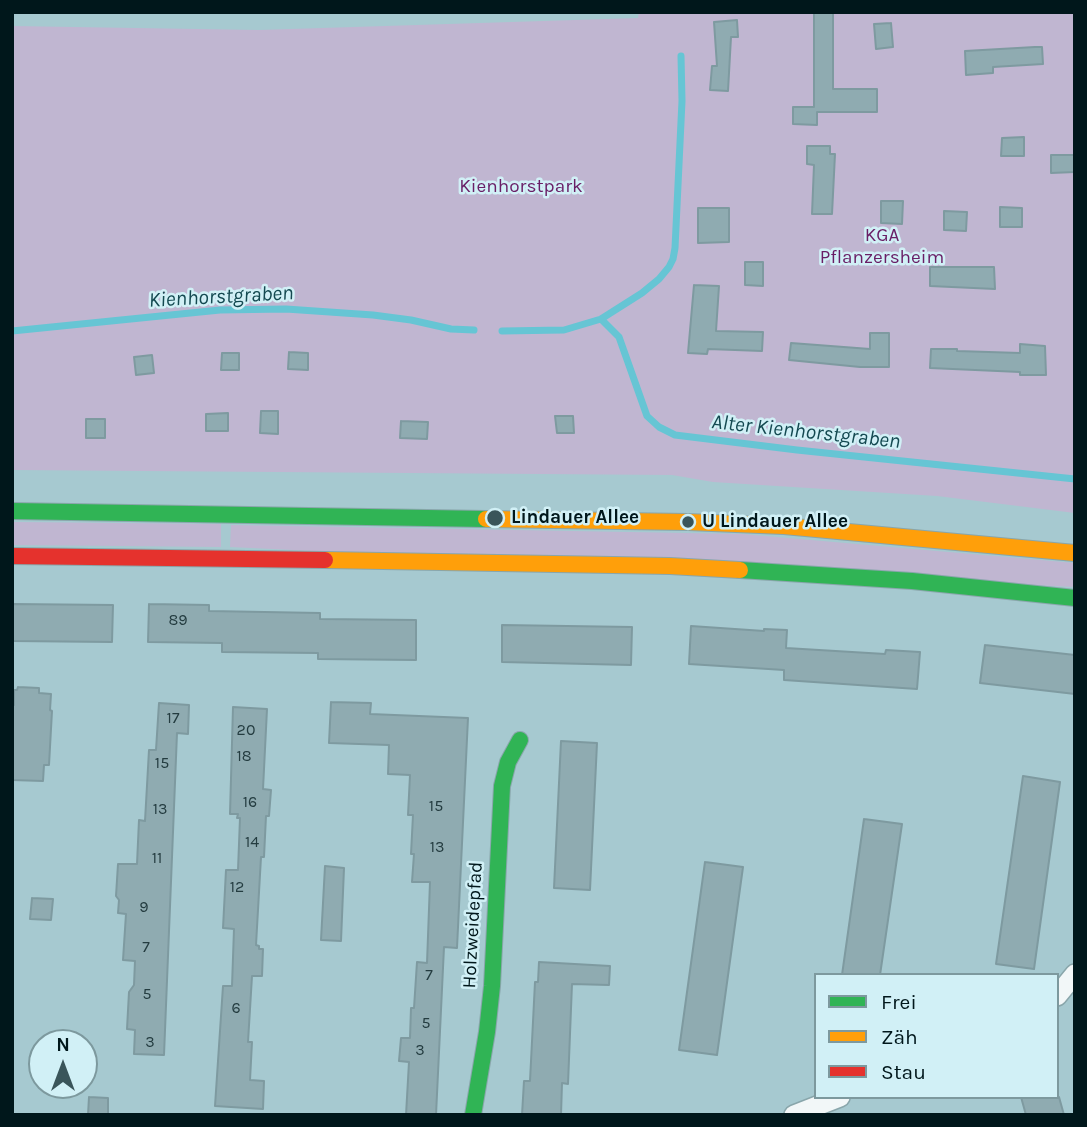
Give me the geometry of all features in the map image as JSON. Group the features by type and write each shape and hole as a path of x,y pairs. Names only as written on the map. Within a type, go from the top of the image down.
{"main road":[{"path":"12,512 466,517 711,523 784,526 1075,553"},
{"path":"12,556 670,566 912,581 1075,598"},
{"name":"Holzweidepfad","path":"474,1115 492,986 502,786 508,762 520,740"}],"street":[{"path":"1059,994 1075,974"},
{"path":"794,1115 835,1099"}],"green space":[{"path":"639,12 1075,12 1075,513 937,496 713,482 672,475 12,470 12,26 259,30 638,18"},
{"path":"12,522 221,524 221,547 12,545"},
{"path":"231,525 742,534 1075,563 1075,587 230,547"}],"building":[{"path":"814,12 833,12 833,89 877,89 877,112 817,112 817,125 793,124 793,107 814,107"},
{"path":"737,20 738,37 731,37 728,91 710,90 712,66 717,66 714,22"},
{"path":"891,23 893,47 876,49 874,24"},
{"path":"1042,47 1043,64 993,67 993,73 966,75 965,51"},
{"path":"1024,137 1024,156 1001,156 1002,138"},
{"path":"807,146 830,146 830,154 835,154 832,214 812,214 814,165 807,164"},
{"path":"1051,155 1075,155 1075,172 1051,173"},
{"path":"881,201 903,201 902,224 881,223"},
{"path":"1000,207 1022,208 1022,227 1000,227"},
{"path":"698,208 729,208 729,242 698,243"},
{"path":"944,211 967,212 966,231 944,230"},
{"path":"745,262 763,262 763,286 745,285"},
{"path":"930,267 994,267 995,289 930,286"},
{"path":"694,285 719,286 716,331 763,332 762,351 708,349 707,354 688,353"},
{"path":"870,333 889,333 889,367 789,360 791,343 870,349"},
{"path":"1020,344 1045,346 1046,375 930,368 931,349 1020,353"},
{"path":"289,352 308,353 308,370 288,369"},
{"path":"222,353 239,353 239,370 221,370"},
{"path":"152,355 154,373 136,375 134,357"},
{"path":"261,411 278,411 278,434 260,433"},
{"path":"228,413 228,431 206,431 206,414"},
{"path":"555,416 573,416 574,433 557,433"},
{"path":"86,419 105,419 105,438 86,438"},
{"path":"401,421 428,422 427,439 400,438"},
{"path":"12,604 113,605 112,642 12,641"},
{"path":"149,604 209,605 209,611 320,613 320,619 416,620 416,660 318,659 318,653 222,652 222,643 148,642"},
{"path":"502,625 632,627 631,665 502,662"},
{"path":"691,626 787,630 786,648 885,654 886,650 920,652 917,689 784,680 784,670 689,664"},
{"path":"985,645 1075,655 1075,694 980,683"},
{"path":"18,687 39,688 39,693 51,694 49,765 44,765 43,781 12,780 12,704 14,705 14,690"},
{"path":"331,702 371,703 370,714 468,718 457,948 444,947 436,1115 406,1115 409,1062 399,1061 401,1038 410,1038 417,962 427,963 430,882 412,882 413,815 408,815 410,775 388,774 389,745 329,743"},
{"path":"159,703 189,705 188,734 177,733 164,1055 134,1054 135,1030 127,1029 129,992 134,985 135,961 123,960 126,914 118,913 119,900 116,896 118,864 137,864 139,820 145,821 149,750 156,750"},
{"path":"233,707 267,709 263,789 271,790 269,816 266,816 264,857 261,857 256,945 263,949 262,976 252,976 248,1042 252,1042 250,1080 264,1081 263,1109 215,1106 223,986 232,986 234,929 223,928 226,870 238,870 240,818 237,818 238,814 230,814"},
{"path":"561,741 597,743 590,890 554,888"},
{"path":"1023,776 1060,782 1034,969 996,964"},
{"path":"864,819 902,824 880,973 842,973"},
{"path":"705,862 743,867 717,1055 679,1050"},
{"path":"325,866 344,868 341,941 321,940"},
{"path":"32,898 53,899 51,920 30,919"},
{"path":"539,962 610,966 609,985 572,984 568,1084 562,1083 561,1115 522,1115 524,1081 530,1081 535,982 538,982"},
{"path":"1059,1097 1064,1115 1026,1115 1022,1099"},
{"path":"108,1098 108,1115 88,1115 89,1099"}],"waterway":[{"name":"Kienhorstgraben","path":"502,331 564,330 601,319 642,293 669,267 675,248 682,101 681,56"},
{"name":"Kienhorstgraben","path":"12,331 220,310 286,309 373,315 451,329 474,330"},
{"name":"Alter Kienhorstgraben","path":"601,319 619,337 647,416 659,427 675,435 1075,479"}],"traffic: fast":[{"path":"12,511 486,519"},
{"path":"740,570 912,581 1075,598"},
{"path":"473,1115 492,986 502,786 508,762 520,740"}],"traffic: slow":[{"path":"486,519 784,526 1075,553"},
{"path":"325,560 670,566 740,570"}],"traffic: jam":[{"path":"12,556 325,560"}],"place":[{"name":"Lindauer Allee","path":"495,518"},
{"name":"U Lindauer Allee","path":"688,522"}],"park label":[{"name":"Kienhorstpark","path":"521,187"},
{"name":"KGA Pflanzersheim","path":"882,247"}]}
